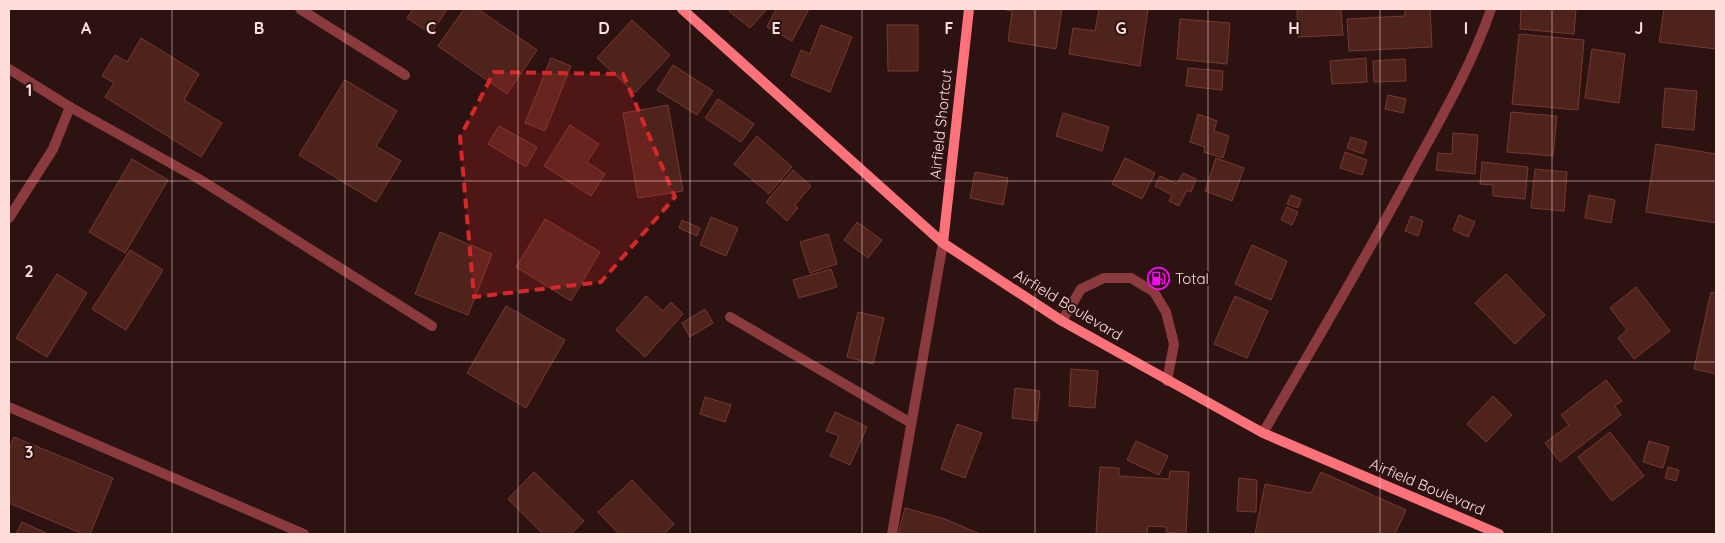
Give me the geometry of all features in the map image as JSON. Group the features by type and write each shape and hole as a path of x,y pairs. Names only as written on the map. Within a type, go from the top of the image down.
{"street":[{"path":"300,9 406,75"},
{"name":"Airfield Boulevard","path":"682,9 943,243 1062,321 1263,433 1499,534"},
{"name":"Airfield Shortcut","path":"943,243 969,9"},
{"path":"1263,433 1382,227 1430,139 1482,34 1491,9"},
{"path":"9,69 70,108 199,179 432,326"},
{"path":"9,218 53,149 70,108"},
{"path":"892,534 943,243"},
{"path":"1062,321 1081,289 1104,278 1131,278 1154,292 1166,312 1174,344 1167,380"},
{"path":"730,317 911,423"},
{"path":"9,407 304,534"}],"highlighted area":[{"path":"494,72 623,74 675,197 601,282 474,297 460,137"}],"building":[{"path":"413,9 447,9 431,34 407,18"},
{"path":"464,9 478,9 537,50 507,94 438,46"},
{"path":"731,9 767,9 750,28 729,11"},
{"path":"776,9 809,9 792,41 767,27"},
{"path":"1006,9 1062,9 1056,49 1008,41 1012,11"},
{"path":"1099,9 1148,9 1140,66 1069,54 1073,28 1095,31"},
{"path":"1297,9 1341,9 1343,35 1298,37"},
{"path":"1405,9 1430,9 1432,47 1349,51 1347,19 1405,16"},
{"path":"1521,9 1576,9 1574,34 1520,29"},
{"path":"1664,9 1716,9 1716,49 1659,42"},
{"path":"1180,19 1230,23 1227,64 1177,59"},
{"path":"632,20 670,55 635,93 597,58"},
{"path":"821,25 852,37 830,92 791,76 801,50 810,54"},
{"path":"887,25 918,25 918,71 888,71"},
{"path":"1519,34 1584,40 1578,110 1512,104"},
{"path":"141,38 199,74 184,100 222,123 201,157 105,97 114,83 102,76 115,55 127,62"},
{"path":"1592,49 1625,54 1619,103 1585,98"},
{"path":"551,58 571,66 545,131 525,123"},
{"path":"1366,58 1367,82 1332,84 1330,61"},
{"path":"1405,59 1406,81 1374,82 1373,61"},
{"path":"673,65 713,91 697,115 657,90"},
{"path":"1188,68 1223,71 1222,90 1186,86"},
{"path":"345,80 397,111 376,146 401,161 376,202 299,155"},
{"path":"1665,88 1697,91 1694,130 1662,127"},
{"path":"1388,95 1406,99 1403,113 1385,109"},
{"path":"718,99 754,124 741,142 705,118"},
{"path":"668,105 683,191 638,198 623,113"},
{"path":"1511,112 1557,116 1553,156 1507,152"},
{"path":"1063,113 1109,127 1102,151 1056,136"},
{"path":"1198,114 1217,121 1214,131 1229,136 1223,158 1204,152 1205,147 1190,142"},
{"path":"570,125 599,144 587,162 605,174 591,196 544,166"},
{"path":"499,126 537,147 526,167 488,144"},
{"path":"1453,133 1478,135 1475,174 1436,170 1438,153 1452,154"},
{"path":"757,136 792,167 769,194 734,164"},
{"path":"1351,137 1367,142 1363,154 1347,148"},
{"path":"1656,144 1716,154 1716,223 1646,212"},
{"path":"1345,152 1367,160 1362,175 1340,168"},
{"path":"1125,158 1155,173 1142,199 1112,184"},
{"path":"1216,158 1244,168 1232,201 1205,191"},
{"path":"132,159 168,180 125,253 89,232"},
{"path":"1482,162 1528,167 1525,199 1493,196 1493,185 1480,184"},
{"path":"1535,169 1567,172 1564,211 1531,208"},
{"path":"793,170 811,186 795,205 798,208 787,221 766,202"},
{"path":"975,172 1008,178 1003,205 970,198"},
{"path":"1183,173 1196,179 1191,192 1187,190 1179,206 1169,201 1172,195 1155,186 1160,176 1177,184"},
{"path":"1291,195 1301,199 1298,208 1287,204"},
{"path":"1589,195 1615,200 1611,223 1585,218"},
{"path":"1287,207 1298,212 1292,225 1281,220"},
{"path":"1459,215 1475,222 1468,237 1453,230"},
{"path":"1411,216 1423,221 1418,236 1405,231"},
{"path":"711,217 738,228 726,256 700,245"},
{"path":"545,219 600,252 571,301 516,267"},
{"path":"682,220 700,228 697,236 679,228"},
{"path":"857,222 882,240 868,258 844,240"},
{"path":"440,232 492,254 468,315 415,294"},
{"path":"828,234 837,264 810,273 800,242"},
{"path":"1252,245 1287,261 1271,300 1235,284"},
{"path":"130,250 163,270 126,330 92,309"},
{"path":"831,269 837,287 799,298 793,280"},
{"path":"57,274 87,293 47,357 16,338"},
{"path":"1506,274 1545,315 1515,344 1475,303"},
{"path":"1636,287 1670,331 1634,359 1618,338 1627,330 1610,308"},
{"path":"1711,292 1716,293 1716,374 1694,369"},
{"path":"646,296 663,311 671,302 683,314 645,357 616,330"},
{"path":"1235,296 1268,311 1247,358 1214,344"},
{"path":"506,306 565,340 526,408 467,373"},
{"path":"705,309 713,323 690,337 682,323"},
{"path":"858,312 884,318 873,364 847,357"},
{"path":"1071,369 1098,371 1095,408 1069,406"},
{"path":"1606,380 1622,401 1615,406 1621,415 1560,462 1545,443 1569,425 1561,415"},
{"path":"1015,388 1040,391 1037,421 1012,418"},
{"path":"1493,396 1512,415 1486,442 1467,424"},
{"path":"705,397 731,405 725,422 700,414"},
{"path":"835,412 867,427 850,465 830,456 839,436 826,431"},
{"path":"957,424 982,433 965,478 941,469"},
{"path":"1610,432 1644,476 1612,501 1578,457"},
{"path":"14,437 113,478 90,534 83,534 9,503 9,450"},
{"path":"1136,441 1168,456 1159,475 1127,460"},
{"path":"1649,441 1669,447 1663,468 1643,462"},
{"path":"1100,467 1119,468 1119,476 1169,479 1170,471 1189,472 1186,534 1166,532 1167,527 1148,526 1147,534 1096,534"},
{"path":"1668,467 1679,470 1676,481 1665,478"},
{"path":"534,472 584,521 571,534 543,534 508,499"},
{"path":"1321,472 1406,510 1395,534 1255,534 1265,484 1311,493"},
{"path":"1239,478 1257,480 1256,512 1237,511"},
{"path":"632,480 674,524 664,534 619,534 598,512"},
{"path":"905,508 945,519 980,534 898,534"},
{"path":"22,522 48,534 16,534"}],"place":[{"name":"Total","path":"1159,279"}]}
